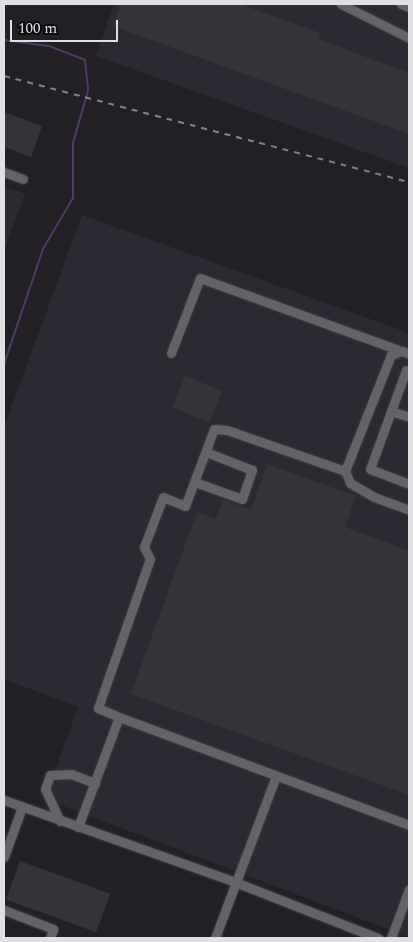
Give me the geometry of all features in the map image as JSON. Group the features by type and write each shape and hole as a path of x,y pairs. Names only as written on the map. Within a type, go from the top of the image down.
{"street":[{"path":"340,4 409,38"},
{"path":"401,4 409,6"},
{"path":"4,172 23,179"},
{"path":"171,353 200,278 406,353"},
{"path":"406,353 391,355 345,471 350,482 374,498 409,510"},
{"path":"409,371 406,370 370,469 409,484"},
{"path":"391,411 409,418"},
{"path":"345,471 227,430 214,429 185,506 162,497 144,546 150,559 98,708 409,825"},
{"path":"195,482 242,499 252,470 206,452"},
{"path":"78,827 119,717"},
{"path":"60,820 45,789 50,775 71,774 94,783"},
{"path":"215,938 276,776"},
{"path":"4,800 236,882 378,938"},
{"path":"4,857 22,807"},
{"path":"391,938 409,889"},
{"path":"4,910 53,929 50,938"}],"shaded area":[{"path":"114,4 409,5 409,168 96,56"},
{"path":"4,186 25,194 4,250"},
{"path":"82,215 409,333 409,937 45,799 78,707 4,679 4,427"}],"building":[{"path":"121,4 240,4 320,33 318,39 409,73 409,134 113,26"},
{"path":"4,112 42,126 31,157 4,147"},
{"path":"185,376 222,391 209,423 172,408"},
{"path":"267,464 356,496 345,527 409,551 409,795 131,694 197,512 216,519 223,500 251,510"},
{"path":"20,861 110,894 96,932 6,900"}],"waterway":[{"path":"4,40 49,46 85,60 88,91 73,143 73,198 43,249 4,364"}],"railway":[{"path":"4,76 409,182"}]}
